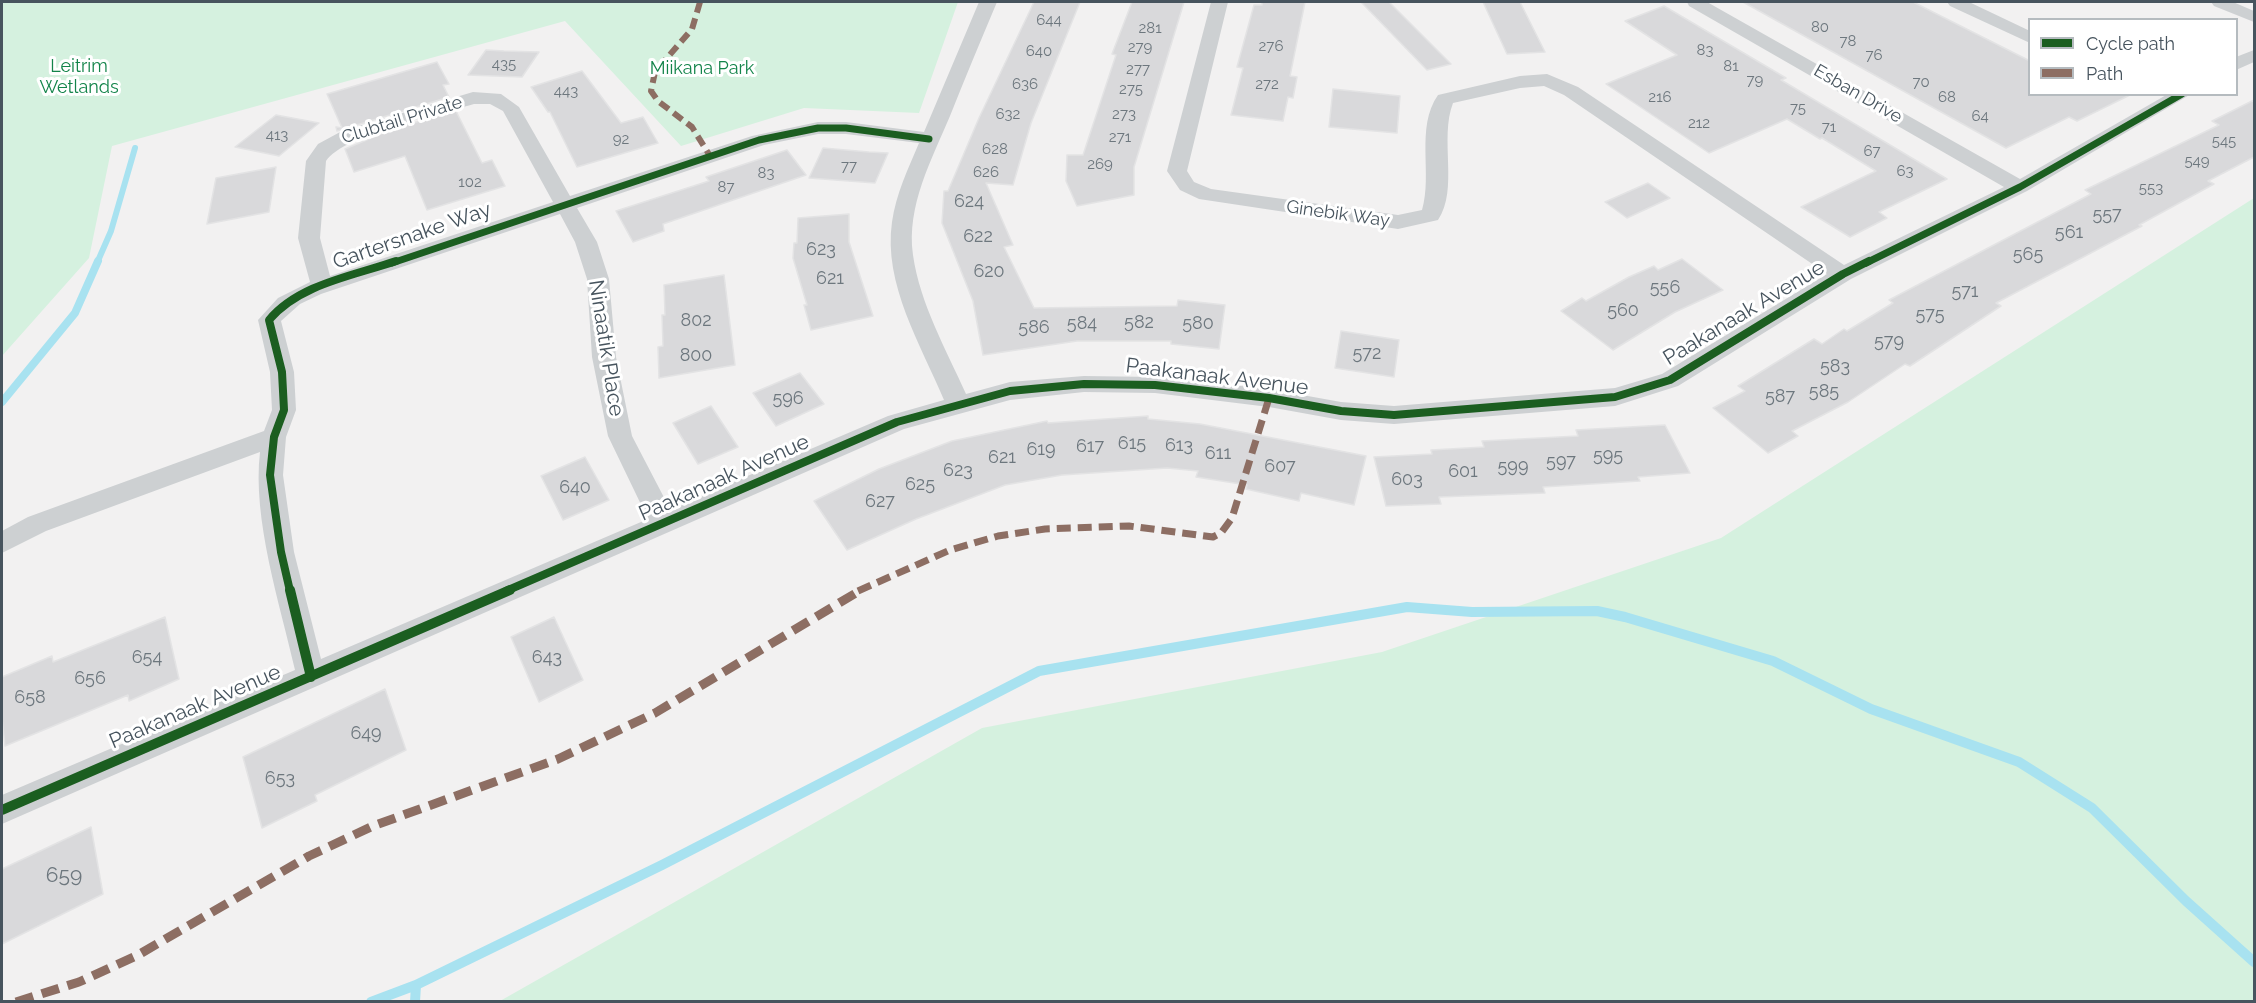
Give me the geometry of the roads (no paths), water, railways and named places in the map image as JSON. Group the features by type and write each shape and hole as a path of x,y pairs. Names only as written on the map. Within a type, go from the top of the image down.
{"street":[{"path":"958,404 906,277 901,252 902,222 909,190 988,2"},
{"name":"Ginebik Way","path":"1219,2 1177,171 1186,186 1196,191 1206,195 1398,222 1431,215 1437,200 1438,113 1445,99 1520,82 1547,80 1570,91 1843,274"},
{"name":"Esban Drive","path":"1695,2 2020,187"},
{"path":"1956,2 2028,37"},
{"path":"2220,2 2254,17"},
{"path":"2238,64 2254,55"},
{"path":"2148,96 2164,104"},
{"name":"Paakanaak Avenue","path":"2,810 897,422 958,404 1010,391 1119,383 1269,398 1341,411 1394,415 1615,397 1670,380 1843,274 2020,187 2178,96"},
{"name":"Clubtail Private","path":"322,286 309,238 316,161 325,148 349,135 473,98 500,100 510,107 565,203"},
{"name":"Gartersnake Way","path":"311,677 281,552 270,475 274,437 284,410 282,372 269,320 281,305 296,295 322,286 759,140 818,128 846,128 929,139"},
{"name":"Ninaatik Place","path":"565,203 586,242 598,279 604,357 620,436 664,524"},
{"path":"2,543 37,524 274,437"}],"waterway":[{"path":"97,263 111,231 135,148"},
{"path":"2,402 75,313 98,261"},
{"path":"416,985 662,865 1039,671 1407,607 1472,612 1597,611 1625,617 1773,661 1871,709 2019,762 2092,808 2186,901 2254,962"},
{"path":"371,1002 416,985"},
{"path":"415,1002 416,985"}],"park label":[{"name":"Miikana Park","path":"702,69"},
{"name":"Leitrim Wetlands","path":"79,77"}]}
